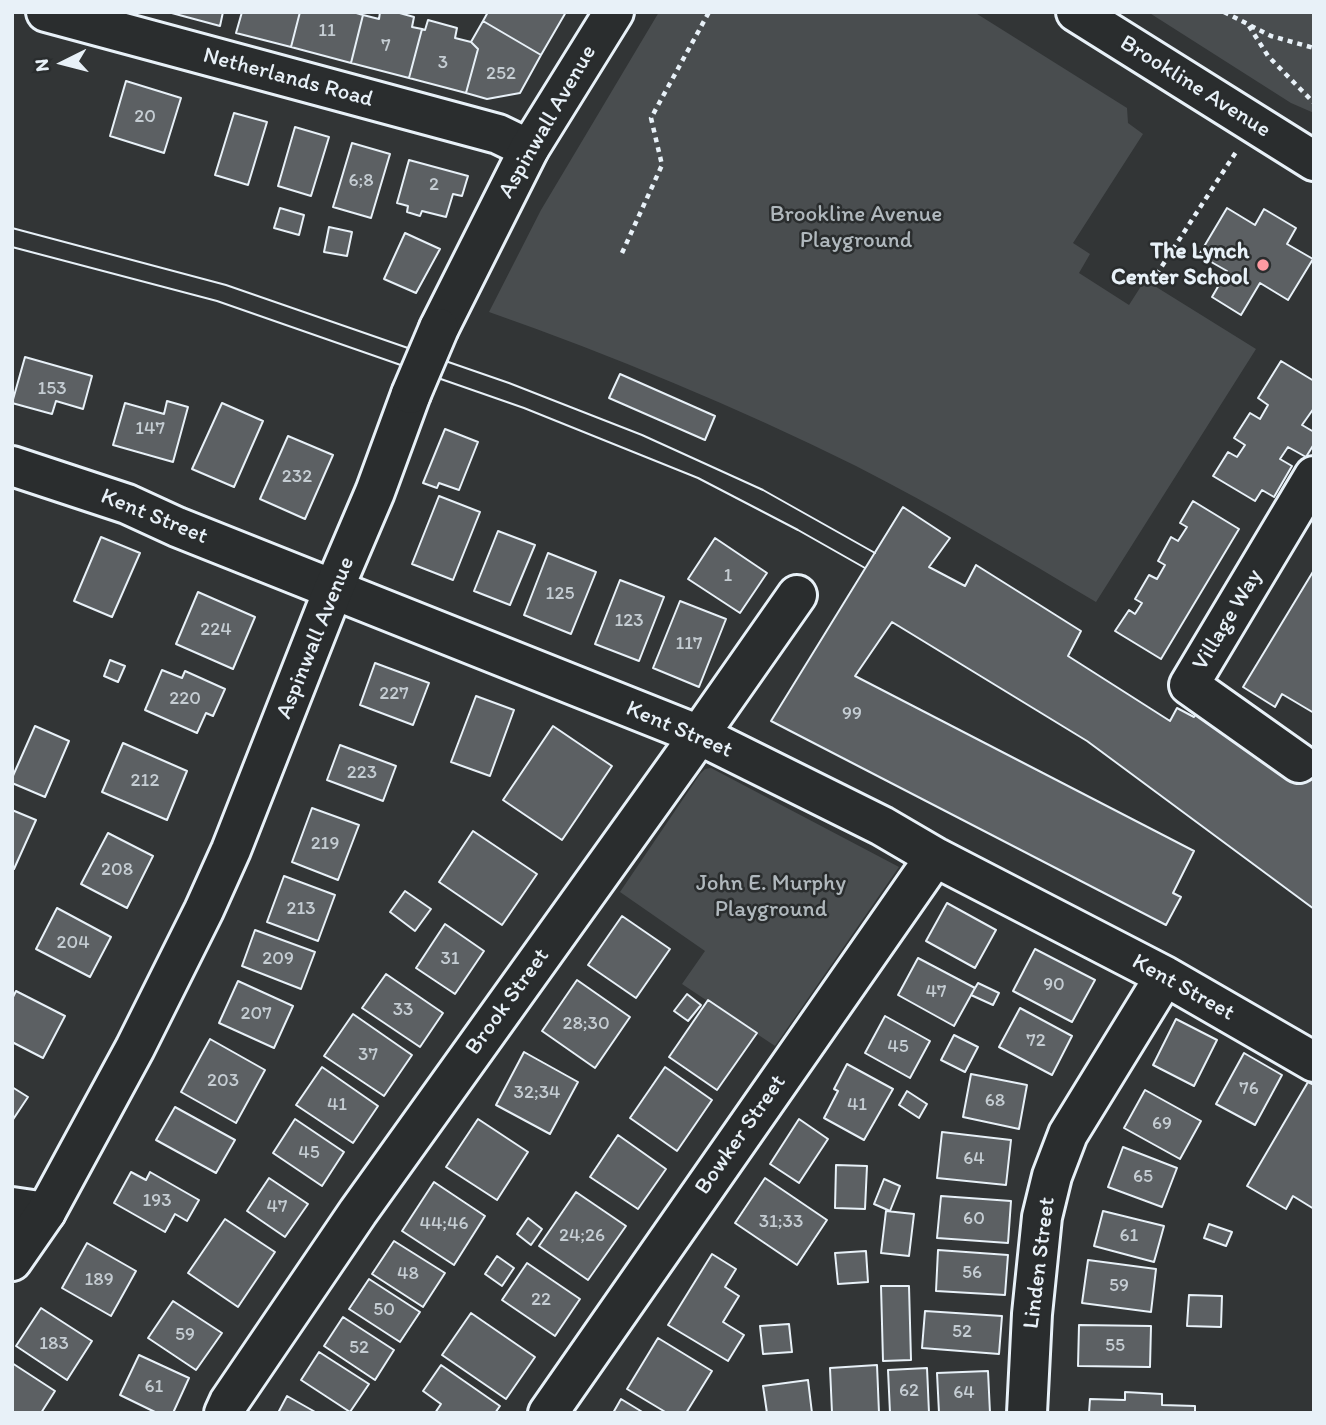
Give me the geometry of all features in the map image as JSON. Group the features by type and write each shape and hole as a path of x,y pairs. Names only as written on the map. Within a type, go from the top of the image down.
{"main road":[{"name":"Netherlands Road","path":"46,12 498,134 529,149"},
{"name":"Aspinwall Avenue","path":"12,1261 29,1209 141,1037 231,850 439,328 529,149 614,12"},
{"name":"Brookline Avenue","path":"1076,12 1254,124 1308,151"},
{"name":"Kent Street","path":"12,466 127,504 177,527 699,735 882,826 935,857 1165,976 1314,1062"},
{"name":"Village Way","path":"1299,763 1189,685 1314,476"},
{"name":"Brook Street","path":"224,1413 358,1212 797,595"},
{"name":"Bowker Street","path":"548,1413 935,857"},
{"name":"Linden Street","path":"1027,1413 1032,1314 1042,1217 1052,1176 1068,1134 1165,976"}],"path":[{"path":"622,253 662,165 651,118 709,12"},
{"path":"1224,12 1249,26 1314,48"},
{"path":"1249,26 1268,56 1314,103"},
{"path":"1151,283 1254,124"}],"green space":[{"name":"Brookline Avenue Playground","path":"659,12 974,12 1127,108 1128,123 1143,134 1073,243 1090,254 1079,273 1129,305 1145,280 1256,349 1096,602 917,498 811,444 675,383 489,312 541,210"},
{"path":"1148,12 1314,12 1314,113 1291,103"},
{"name":"John E. Murphy Playground","path":"711,768 899,867 775,1046 682,984 705,951 620,892 700,774"}],"building":[{"path":"168,12 223,12 220,26"},
{"path":"242,12 300,12 291,47 236,33"},
{"path":"300,12 353,12 363,15 351,63 291,47"},
{"path":"380,12 396,12 414,17 412,27 422,29 409,78 351,63 363,15 379,19"},
{"path":"488,12 566,12 541,55 483,21"},
{"path":"428,20 457,28 455,38 471,42 478,49 466,93 409,78 422,29 425,30"},
{"path":"483,21 541,55 520,93 487,99 466,93 478,49 471,42"},
{"path":"126,81 181,98 164,153 110,136"},
{"path":"234,113 267,122 248,185 215,175"},
{"path":"295,127 329,137 311,196 278,186"},
{"path":"352,143 390,154 371,218 333,207"},
{"path":"409,160 468,176 462,196 453,194 446,217 422,211 420,216 407,212 408,206 397,203"},
{"path":"280,208 304,215 299,235 274,228"},
{"name":"The Lynch Center School","path":"1227,208 1255,225 1264,209 1296,228 1287,244 1313,259 1288,300 1260,283 1241,315 1212,297 1227,271 1199,255"},
{"path":"329,227 352,232 347,256 324,252"},
{"path":"405,233 440,249 416,293 384,279"},
{"path":"25,357 92,376 83,409 56,401 52,414 12,403"},
{"path":"1281,361 1314,381 1314,408 1302,425 1314,432 1314,444 1306,457 1288,447 1280,459 1292,466 1274,497 1262,490 1255,501 1213,476 1228,452 1237,457 1245,445 1234,438 1250,413 1260,419 1268,405 1258,398"},
{"path":"620,374 715,416 705,440 609,398"},
{"path":"167,401 188,407 173,462 113,445 125,403 164,414"},
{"path":"222,403 263,421 234,487 192,469"},
{"path":"445,429 478,442 459,490 439,483 437,488 423,483"},
{"path":"288,436 333,455 305,519 260,499"},
{"path":"439,496 480,512 453,580 412,564"},
{"path":"1193,501 1239,529 1161,659 1115,631 1129,610 1135,614 1142,603 1135,599 1149,575 1157,579 1165,565 1158,561 1171,537 1178,541 1187,527 1180,523"},
{"path":"903,507 950,538 929,567 965,586 976,565 1081,631 1068,656 1170,721 1177,708 1194,717 1198,711 1314,757 1314,909 1087,741 892,622 855,676 1194,851 1173,893 1181,897 1166,925 771,721"},
{"path":"498,531 535,545 510,605 474,591"},
{"path":"101,537 140,553 112,617 74,601"},
{"path":"715,538 767,573 740,613 688,579"},
{"path":"548,553 596,572 571,634 524,615"},
{"path":"1314,570 1314,713 1282,694 1275,707 1243,687"},
{"path":"620,580 664,597 639,661 595,644"},
{"path":"198,592 255,617 233,669 176,644"},
{"path":"680,601 726,619 699,687 653,668"},
{"path":"110,660 125,666 118,682 104,676"},
{"path":"375,663 429,683 413,725 360,705"},
{"path":"162,670 182,678 185,671 225,689 213,716 206,713 197,733 145,710"},
{"path":"476,696 514,710 490,776 451,762"},
{"path":"35,726 69,741 45,797 12,783"},
{"path":"553,726 612,766 562,840 503,800"},
{"path":"123,743 187,771 167,820 102,792"},
{"path":"340,745 396,766 383,801 327,780"},
{"path":"312,808 359,825 338,880 292,862"},
{"path":"12,810 36,820 14,869 12,868"},
{"path":"473,831 537,874 502,925 439,882"},
{"path":"108,833 153,856 127,908 81,884"},
{"path":"284,876 335,895 318,941 267,922"},
{"path":"405,891 431,909 415,931 390,912"},
{"path":"947,903 996,930 975,968 926,941"},
{"path":"57,908 111,937 90,977 36,949"},
{"path":"622,916 670,949 636,998 588,965"},
{"path":"445,924 484,951 455,994 416,968"},
{"path":"255,930 315,952 301,989 242,966"},
{"path":"1035,949 1095,980 1072,1022 1013,991"},
{"path":"918,958 975,988 954,1026 898,995"},
{"path":"386,974 443,1013 420,1047 362,1008"},
{"path":"577,980 630,1017 595,1068 542,1031"},
{"path":"238,981 293,1006 274,1048 219,1023"},
{"path":"978,983 999,993 993,1005 971,995"},
{"path":"16,991 65,1016 43,1058 12,1042 12,999"},
{"path":"687,994 701,1005 688,1021 674,1011"},
{"path":"708,1000 757,1033 717,1090 669,1057"},
{"path":"1020,1008 1072,1036 1052,1075 999,1047"},
{"path":"353,1014 412,1055 384,1096 324,1056"},
{"path":"885,1016 930,1041 910,1078 865,1053"},
{"path":"1176,1019 1217,1040 1194,1086 1153,1065"},
{"path":"954,1035 978,1047 965,1072 941,1060"},
{"path":"210,1039 265,1070 236,1123 181,1092"},
{"path":"524,1052 578,1082 550,1134 496,1105"},
{"path":"1244,1053 1282,1075 1255,1125 1216,1104"},
{"path":"847,1064 893,1089 864,1140 824,1118 838,1091 834,1089"},
{"path":"322,1067 378,1106 353,1143 296,1105"},
{"path":"665,1067 712,1100 677,1151 630,1118"},
{"path":"971,1074 1027,1085 1019,1129 963,1117"},
{"path":"1308,1082 1314,1085 1314,1209 1293,1196 1286,1209 1247,1186"},
{"path":"12,1087 28,1097 12,1121"},
{"path":"1145,1090 1201,1121 1180,1159 1124,1128"},
{"path":"907,1091 927,1104 919,1118 899,1105"},
{"path":"175,1107 235,1140 216,1173 156,1140"},
{"path":"295,1119 344,1152 322,1186 273,1153"},
{"path":"478,1119 528,1152 497,1200 446,1167"},
{"path":"799,1119 828,1139 799,1183 770,1164"},
{"path":"942,1132 1011,1140 1006,1185 937,1178"},
{"path":"618,1135 666,1169 638,1209 590,1177"},
{"path":"1123,1147 1177,1168 1162,1207 1108,1187"},
{"path":"836,1165 867,1166 865,1209 835,1208"},
{"path":"131,1172 146,1180 150,1172 199,1200 187,1221 175,1214 165,1232 114,1203"},
{"path":"269,1178 308,1204 285,1237 247,1211"},
{"path":"765,1178 827,1220 797,1265 735,1223"},
{"path":"884,1179 900,1186 890,1211 874,1204"},
{"path":"434,1182 485,1216 454,1265 402,1231"},
{"path":"576,1192 626,1226 588,1280 539,1246"},
{"path":"941,1196 1011,1201 1008,1243 937,1238"},
{"path":"886,1211 914,1214 909,1256 881,1253"},
{"path":"1103,1211 1164,1226 1154,1262 1094,1246"},
{"path":"528,1218 542,1229 531,1245 517,1234"},
{"path":"225,1219 275,1252 238,1307 188,1273"},
{"path":"1209,1224 1232,1232 1226,1246 1204,1238"},
{"path":"394,1241 445,1273 423,1307 372,1274"},
{"path":"87,1243 136,1271 111,1316 62,1288"},
{"path":"938,1250 1008,1255 1005,1295 936,1291"},
{"path":"866,1251 868,1282 838,1284 835,1253"},
{"path":"712,1254 736,1269 725,1287 739,1296 723,1322 744,1335 728,1361 668,1325"},
{"path":"497,1256 514,1268 502,1286 485,1274"},
{"path":"1088,1260 1156,1269 1151,1312 1082,1303"},
{"path":"527,1263 580,1299 555,1336 502,1300"},
{"path":"369,1279 420,1312 400,1342 349,1309"},
{"path":"881,1286 909,1286 911,1360 883,1361"},
{"path":"1189,1295 1222,1296 1221,1327 1187,1326"},
{"path":"173,1301 222,1333 196,1370 148,1338"},
{"path":"41,1308 92,1341 67,1380 16,1346"},
{"path":"925,1311 1002,1316 999,1354 922,1348"},
{"path":"471,1313 535,1357 506,1399 442,1355"},
{"path":"343,1317 394,1350 375,1380 324,1346"},
{"path":"789,1324 792,1352 763,1354 760,1326"},
{"path":"1079,1325 1151,1326 1150,1367 1078,1366"},
{"path":"658,1338 712,1371 686,1413 667,1413 627,1389"},
{"path":"319,1352 369,1384 350,1412 301,1380"},
{"path":"139,1355 189,1378 173,1413 157,1413 120,1395"},
{"path":"12,1363 55,1391 41,1413 12,1413"},
{"path":"441,1365 500,1406 495,1413 435,1413 441,1404 423,1391"},
{"path":"877,1365 879,1413 832,1413 830,1368"},
{"path":"927,1368 929,1413 890,1413 888,1370"},
{"path":"988,1371 990,1413 939,1413 937,1373"},
{"path":"808,1380 812,1413 767,1413 763,1386"},
{"path":"1125,1392 1162,1394 1162,1405 1195,1406 1195,1413 1089,1413 1090,1399 1125,1400"},
{"path":"287,1396 317,1413 278,1413"},
{"path":"621,1399 644,1413 613,1413"}],"tram line":[{"path":"12,228 226,285 509,383 642,435 763,490 875,553"},
{"path":"12,247 217,301 524,408 698,478 865,568"}],"place":[{"name":"The Lynch Center School","path":"1263,265"}]}
